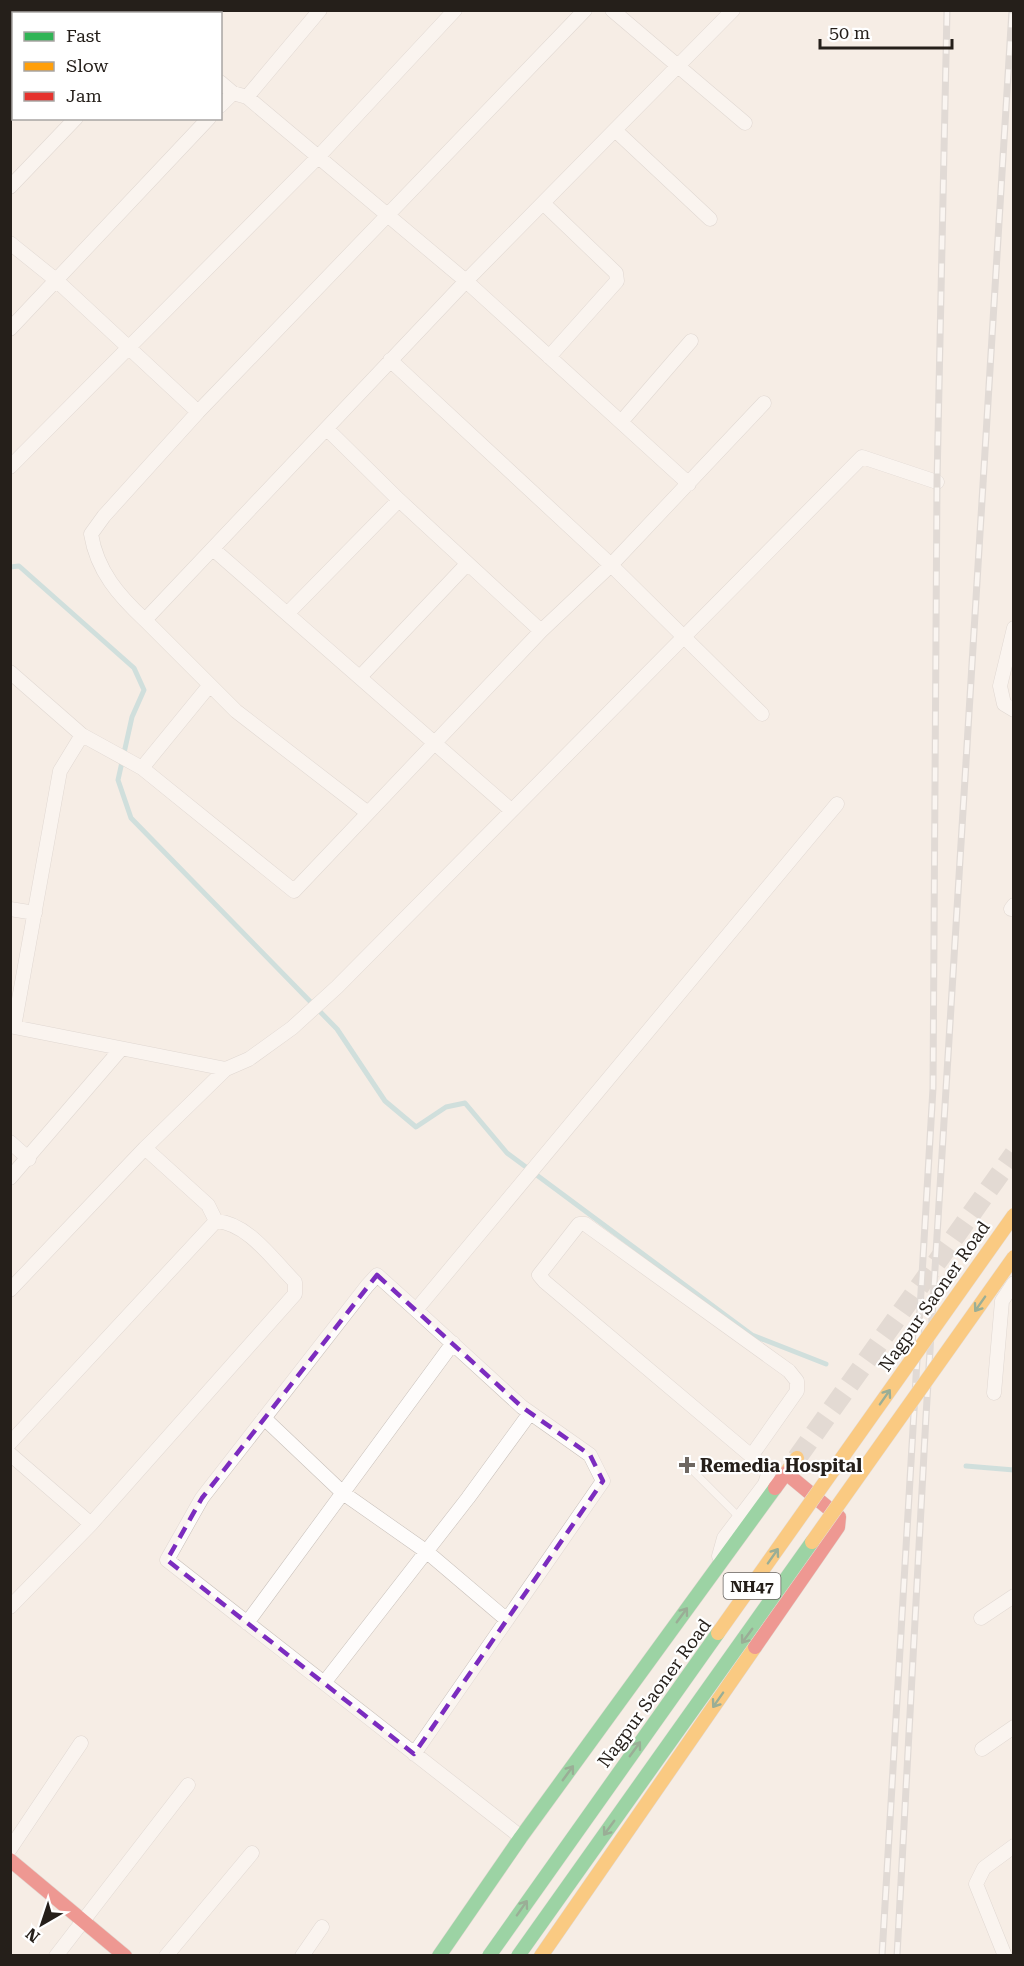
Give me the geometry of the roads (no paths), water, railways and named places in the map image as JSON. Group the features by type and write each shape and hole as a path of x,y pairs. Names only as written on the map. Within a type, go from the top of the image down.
{"main road":[{"name":"Nagpur Saoner Road","path":"489,1956 1014,1215"},
{"name":"NH47","path":"518,1956 1014,1257"},
{"path":"439,1956 521,1837 797,1458"},
{"path":"541,1956 838,1527 838,1517 786,1473"},
{"path":"10,1860 125,1956"}],"street":[{"path":"247,97 320,10"},
{"path":"10,467 319,156 455,10"},
{"path":"368,813 236,711 117,594 94,553 91,534 104,516 198,412 585,10"},
{"path":"612,10 745,123"},
{"path":"145,620 466,281 733,10"},
{"path":"222,84 233,93 247,97 466,281 688,484"},
{"path":"222,104 233,93"},
{"path":"10,187 73,120"},
{"path":"10,329 207,120"},
{"path":"615,130 710,219"},
{"path":"543,202 616,273 616,281 549,357"},
{"path":"10,243 56,280 198,412"},
{"path":"621,422 691,341"},
{"path":"390,360 611,565 762,714"},
{"path":"10,672 82,735 142,768 294,891 541,631 611,565 764,403"},
{"path":"327,429 399,501 541,631"},
{"path":"10,1290 145,1148 226,1069 249,1059 292,1028 337,987 862,457 937,482"},
{"path":"287,614 399,501"},
{"path":"213,549 511,810"},
{"path":"360,677 467,564"},
{"path":"1014,627 1000,686 1004,704 1014,710"},
{"path":"142,768 209,686"},
{"path":"82,735 60,771 12,1028 226,1069"},
{"path":"416,1310 837,804"},
{"path":"10,909 35,913"},
{"path":"10,1178 29,1159 121,1049"},
{"path":"10,1142 29,1159"},
{"path":"145,1148 208,1205 216,1221"},
{"path":"10,1443 216,1221 227,1221 239,1227 295,1281 294,1294 91,1524 10,1607"},
{"path":"716,1570 724,1538 769,1476 769,1471 539,1275 579,1224 585,1224 760,1350 789,1371 797,1381 797,1391 752,1455"},
{"path":"414,1754 603,1481 590,1455 530,1413 377,1275 202,1497 167,1560 414,1754 521,1837"},
{"path":"994,1393 1002,1301 1014,1283"},
{"path":"247,1623 453,1343"},
{"path":"324,1683 427,1552 530,1413"},
{"path":"264,1418 343,1493 427,1552 507,1620"},
{"path":"10,1454 91,1524"},
{"path":"981,1617 1014,1596"},
{"path":"982,1749 1014,1727"},
{"path":"10,1849 81,1743"},
{"path":"57,1956 188,1785"},
{"path":"1005,1956 976,1884 984,1868 1014,1846"},
{"path":"166,1956 252,1853"},
{"path":"302,1956 322,1927"}],"lane":[{"path":"687,1465 740,1517"}],"waterway":[{"path":"10,567 19,566 134,668 144,690 132,717 118,780 131,818 337,1029 385,1101 416,1127 446,1107 465,1103 507,1153 752,1335 826,1364"},
{"path":"966,1466 1014,1470"}],"tunnel":[{"path":"797,1458 1014,1154"}],"railway":[{"path":"882,1956 933,1088 937,482 947,10"},
{"path":"897,1956 926,1416 1012,10"}],"place":[{"name":"Remedia Hospital","path":"687,1465"}]}
